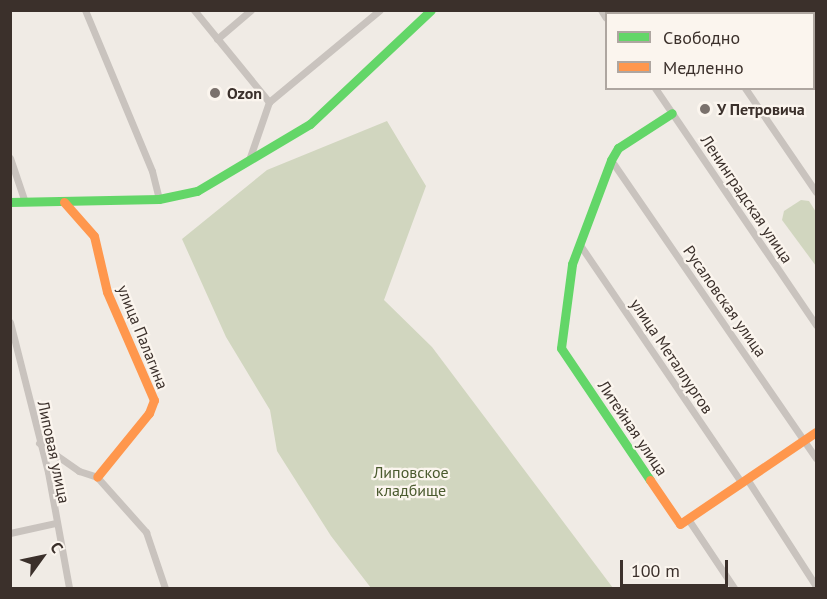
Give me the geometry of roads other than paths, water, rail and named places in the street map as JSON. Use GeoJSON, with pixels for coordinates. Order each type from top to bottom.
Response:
{"type":"FeatureCollection","features":[{"type":"Feature","properties":{"kind":"street"},"geometry":{"type":"LineString","coordinates":[[85,10],[156,184],[159,199]]}},
{"type":"Feature","properties":{"kind":"street"},"geometry":{"type":"LineString","coordinates":[[194,10],[269,102]]}},
{"type":"Feature","properties":{"kind":"street"},"geometry":{"type":"LineString","coordinates":[[217,39],[251,10]]}},
{"type":"Feature","properties":{"kind":"street"},"geometry":{"type":"LineString","coordinates":[[248,162],[258,142],[269,102],[380,10]]}},
{"type":"Feature","properties":{"kind":"street"},"geometry":{"type":"LineString","coordinates":[[10,202],[159,199],[197,191],[266,151],[330,108],[431,10]]}},
{"type":"Feature","properties":{"kind":"street","name":"Ленинградская улица"},"geometry":{"type":"LineString","coordinates":[[656,90],[816,325]]}},
{"type":"Feature","properties":{"kind":"street"},"geometry":{"type":"LineString","coordinates":[[746,90],[816,192]]}},
{"type":"Feature","properties":{"kind":"street"},"geometry":{"type":"LineString","coordinates":[[580,245],[611,160],[618,148],[672,113]]}},
{"type":"Feature","properties":{"kind":"street"},"geometry":{"type":"LineString","coordinates":[[258,142],[266,151]]}},
{"type":"Feature","properties":{"kind":"street"},"geometry":{"type":"LineString","coordinates":[[10,158],[25,202]]}},
{"type":"Feature","properties":{"kind":"street","name":"Русаловская улица"},"geometry":{"type":"LineString","coordinates":[[611,160],[816,458]]}},
{"type":"Feature","properties":{"kind":"street","name":"улица Палагина"},"geometry":{"type":"LineString","coordinates":[[64,202],[94,236],[107,292],[154,400],[149,413],[97,477]]}},
{"type":"Feature","properties":{"kind":"street","name":"Литейная улица"},"geometry":{"type":"LineString","coordinates":[[580,245],[572,264],[561,348],[734,588]]}},
{"type":"Feature","properties":{"kind":"street","name":"улица Металлургов"},"geometry":{"type":"LineString","coordinates":[[580,245],[816,586]]}},
{"type":"Feature","properties":{"kind":"street","name":"Липовая улица"},"geometry":{"type":"LineString","coordinates":[[10,322],[48,472],[55,523],[69,588]]}},
{"type":"Feature","properties":{"kind":"street"},"geometry":{"type":"LineString","coordinates":[[684,521],[816,432]]}},
{"type":"Feature","properties":{"kind":"street"},"geometry":{"type":"LineString","coordinates":[[39,443],[79,471],[97,477],[146,532],[165,588]]}},
{"type":"Feature","properties":{"kind":"street"},"geometry":{"type":"LineString","coordinates":[[10,533],[55,523]]}},
{"type":"Feature","properties":{"kind":"place","name":"Ozon"},"geometry":{"type":"Point","coordinates":[215,93]}},
{"type":"Feature","properties":{"kind":"place","name":"У Петровича"},"geometry":{"type":"Point","coordinates":[705,109]}},
{"type":"Feature","properties":{"kind":"park label","name":"Липовское кладбище"},"geometry":{"type":"Point","coordinates":[411,481]}}]}
